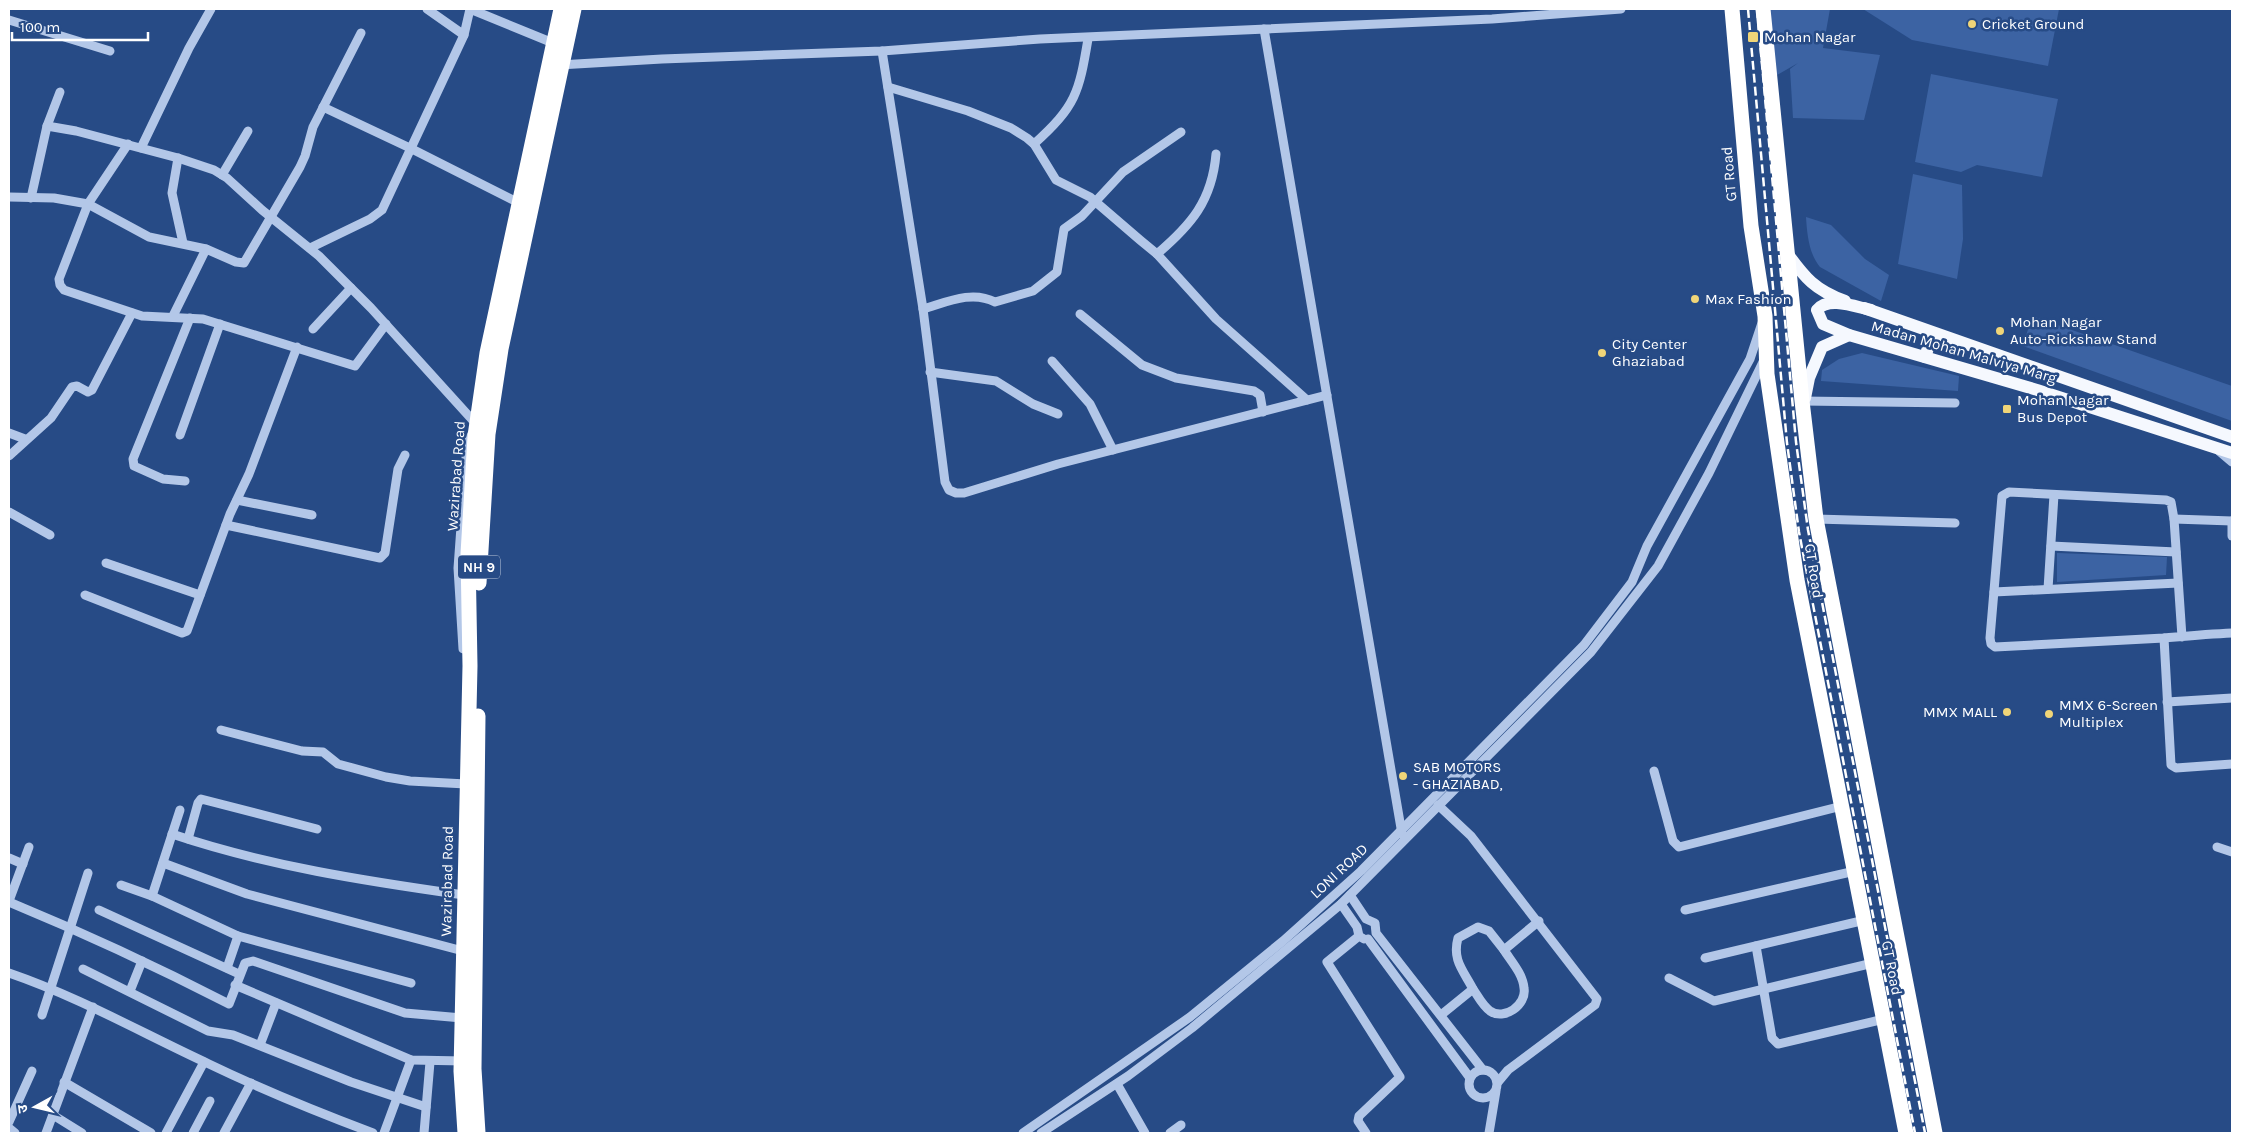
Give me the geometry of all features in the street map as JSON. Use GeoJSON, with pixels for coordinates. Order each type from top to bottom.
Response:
{"type":"FeatureCollection","features":[{"type":"Feature","properties":{"kind":"highway","name":"Wazirabad Road"},"geometry":{"type":"LineString","coordinates":[[560,45],[561,9]]}},
{"type":"Feature","properties":{"kind":"highway","name":"Wazirabad Road"},"geometry":{"type":"LineString","coordinates":[[465,1133],[479,558],[487,353],[519,203],[560,45],[574,9]]}},
{"type":"Feature","properties":{"kind":"highway","name":"GT Road"},"geometry":{"type":"LineString","coordinates":[[1732,9],[1751,226],[1764,316],[1767,374],[1797,580],[1906,1133]]}},
{"type":"Feature","properties":{"kind":"highway","name":"GT Road"},"geometry":{"type":"LineString","coordinates":[[1763,9],[1805,430],[1816,519],[1935,1133]]}},
{"type":"Feature","properties":{"kind":"highway","name":"Wazirabad Road"},"geometry":{"type":"LineString","coordinates":[[478,1133],[462,1018],[470,666],[468,554],[483,425],[500,349],[555,66]]}},
{"type":"Feature","properties":{"kind":"main road","name":"Madan Mohan Malviya Marg"},"geometry":{"type":"LineString","coordinates":[[1787,253],[1803,276],[1815,287],[1871,310],[2232,436]]}},
{"type":"Feature","properties":{"kind":"main road","name":"Madan Mohan Malviya Marg"},"geometry":{"type":"LineString","coordinates":[[1871,310],[1829,303],[1821,305],[1817,310],[1823,324],[1848,335],[2037,390],[2232,453]]}},
{"type":"Feature","properties":{"kind":"main road"},"geometry":{"type":"LineString","coordinates":[[1925,357],[1934,332]]}},
{"type":"Feature","properties":{"kind":"main road"},"geometry":{"type":"LineString","coordinates":[[1803,401],[1809,378],[1822,347],[1848,335]]}},
{"type":"Feature","properties":{"kind":"street"},"geometry":{"type":"LineString","coordinates":[[141,148],[189,48],[211,9]]}},
{"type":"Feature","properties":{"kind":"street"},"geometry":{"type":"LineString","coordinates":[[428,9],[464,35]]}},
{"type":"Feature","properties":{"kind":"street"},"geometry":{"type":"LineString","coordinates":[[310,248],[377,214],[385,203],[464,35],[470,9],[560,45]]}},
{"type":"Feature","properties":{"kind":"street"},"geometry":{"type":"LineString","coordinates":[[555,66],[662,59],[882,52],[1040,39],[1088,39],[1492,19],[1621,9]]}},
{"type":"Feature","properties":{"kind":"street"},"geometry":{"type":"LineString","coordinates":[[9,20],[110,51]]}},
{"type":"Feature","properties":{"kind":"street"},"geometry":{"type":"LineString","coordinates":[[1264,29],[1401,830],[1405,840]]}},
{"type":"Feature","properties":{"kind":"street"},"geometry":{"type":"LineString","coordinates":[[9,197],[65,199],[88,204],[149,237],[206,249],[236,262],[244,263],[248,260],[306,156],[313,127],[361,33]]}},
{"type":"Feature","properties":{"kind":"street"},"geometry":{"type":"LineString","coordinates":[[1034,144],[1059,121],[1077,93],[1088,39]]}},
{"type":"Feature","properties":{"kind":"street"},"geometry":{"type":"LineString","coordinates":[[882,52],[923,309],[945,482],[949,490],[956,493],[964,493],[1058,464],[1327,395]]}},
{"type":"Feature","properties":{"kind":"street"},"geometry":{"type":"LineString","coordinates":[[888,86],[968,111],[1011,128],[1034,144],[1056,180],[1095,201],[1157,254],[1216,319],[1307,400]]}},
{"type":"Feature","properties":{"kind":"street"},"geometry":{"type":"LineString","coordinates":[[31,198],[47,126],[60,92]]}},
{"type":"Feature","properties":{"kind":"street"},"geometry":{"type":"LineString","coordinates":[[323,107],[519,203]]}},
{"type":"Feature","properties":{"kind":"street"},"geometry":{"type":"LineString","coordinates":[[47,126],[76,131],[178,158],[222,175],[310,248],[483,425]]}},
{"type":"Feature","properties":{"kind":"street"},"geometry":{"type":"LineString","coordinates":[[222,175],[248,131]]}},
{"type":"Feature","properties":{"kind":"street"},"geometry":{"type":"LineString","coordinates":[[923,309],[971,296],[984,296],[995,302],[1033,291],[1057,272],[1064,229],[1082,216],[1123,172],[1181,132]]}},
{"type":"Feature","properties":{"kind":"street"},"geometry":{"type":"LineString","coordinates":[[128,144],[88,204],[59,279],[60,285],[72,293],[132,313],[149,316],[203,318],[355,366],[386,324]]}},
{"type":"Feature","properties":{"kind":"street"},"geometry":{"type":"LineString","coordinates":[[1157,254],[1182,232],[1201,205],[1212,182],[1216,154]]}},
{"type":"Feature","properties":{"kind":"street"},"geometry":{"type":"LineString","coordinates":[[178,158],[172,193],[184,243]]}},
{"type":"Feature","properties":{"kind":"street"},"geometry":{"type":"LineString","coordinates":[[173,316],[206,249]]}},
{"type":"Feature","properties":{"kind":"street"},"geometry":{"type":"LineString","coordinates":[[313,329],[351,288]]}},
{"type":"Feature","properties":{"kind":"street"},"geometry":{"type":"LineString","coordinates":[[9,456],[25,439],[51,418],[72,388],[77,386],[88,392],[92,390],[132,313]]}},
{"type":"Feature","properties":{"kind":"street"},"geometry":{"type":"LineString","coordinates":[[1080,314],[1142,365],[1176,378],[1254,391],[1260,395],[1263,412]]}},
{"type":"Feature","properties":{"kind":"street","name":"LONI ROAD"},"geometry":{"type":"LineString","coordinates":[[1023,1133],[1190,1017],[1248,971],[1340,891],[1584,645],[1632,582],[1647,546],[1750,359],[1764,316]]}},
{"type":"Feature","properties":{"kind":"street"},"geometry":{"type":"LineString","coordinates":[[184,480],[163,479],[134,466],[132,460],[190,318]]}},
{"type":"Feature","properties":{"kind":"street"},"geometry":{"type":"LineString","coordinates":[[180,435],[220,324]]}},
{"type":"Feature","properties":{"kind":"street"},"geometry":{"type":"LineString","coordinates":[[85,595],[184,633],[188,630],[226,524],[249,474],[297,347]]}},
{"type":"Feature","properties":{"kind":"street","name":"LONI ROAD"},"geometry":{"type":"LineString","coordinates":[[1041,1133],[1116,1084],[1248,983],[1341,904],[1591,652],[1658,566],[1708,473],[1767,355]]}},
{"type":"Feature","properties":{"kind":"street"},"geometry":{"type":"LineString","coordinates":[[1052,360],[1090,404],[1113,450]]}},
{"type":"Feature","properties":{"kind":"street"},"geometry":{"type":"LineString","coordinates":[[930,372],[996,381],[1033,404],[1058,414]]}},
{"type":"Feature","properties":{"kind":"street"},"geometry":{"type":"LineString","coordinates":[[1803,401],[1955,402]]}},
{"type":"Feature","properties":{"kind":"street"},"geometry":{"type":"LineString","coordinates":[[9,433],[25,439]]}},
{"type":"Feature","properties":{"kind":"street"},"geometry":{"type":"LineString","coordinates":[[2213,446],[2232,462]]}},
{"type":"Feature","properties":{"kind":"street"},"geometry":{"type":"LineString","coordinates":[[226,524],[380,558],[385,553],[398,469],[405,455]]}},
{"type":"Feature","properties":{"kind":"street"},"geometry":{"type":"LineString","coordinates":[[2182,637],[2174,519],[2171,502],[2166,500],[2009,492],[2002,496],[1990,638],[1991,644],[1995,647],[2182,637],[2232,633]]}},
{"type":"Feature","properties":{"kind":"street"},"geometry":{"type":"LineString","coordinates":[[2048,589],[2054,494]]}},
{"type":"Feature","properties":{"kind":"street"},"geometry":{"type":"LineString","coordinates":[[237,500],[312,515]]}},
{"type":"Feature","properties":{"kind":"street"},"geometry":{"type":"LineString","coordinates":[[9,512],[50,535]]}},
{"type":"Feature","properties":{"kind":"street"},"geometry":{"type":"LineString","coordinates":[[1816,519],[1955,523]]}},
{"type":"Feature","properties":{"kind":"street"},"geometry":{"type":"LineString","coordinates":[[2174,519],[2232,521],[2232,536]]}},
{"type":"Feature","properties":{"kind":"street"},"geometry":{"type":"LineString","coordinates":[[2051,546],[2176,552]]}},
{"type":"Feature","properties":{"kind":"street"},"geometry":{"type":"LineString","coordinates":[[106,563],[200,595]]}},
{"type":"Feature","properties":{"kind":"street"},"geometry":{"type":"LineString","coordinates":[[1994,592],[2178,583]]}},
{"type":"Feature","properties":{"kind":"street"},"geometry":{"type":"LineString","coordinates":[[2164,638],[2170,762],[2173,768],[2232,764]]}},
{"type":"Feature","properties":{"kind":"street"},"geometry":{"type":"LineString","coordinates":[[2167,702],[2232,698]]}},
{"type":"Feature","properties":{"kind":"street"},"geometry":{"type":"LineString","coordinates":[[1524,706],[1531,713]]}},
{"type":"Feature","properties":{"kind":"street"},"geometry":{"type":"LineString","coordinates":[[221,730],[302,751],[323,752],[338,764],[386,777],[410,781],[466,784]]}},
{"type":"Feature","properties":{"kind":"street"},"geometry":{"type":"LineString","coordinates":[[1654,771],[1673,841],[1679,847],[1842,806]]}},
{"type":"Feature","properties":{"kind":"street"},"geometry":{"type":"LineString","coordinates":[[188,839],[198,803],[201,799],[317,829]]}},
{"type":"Feature","properties":{"kind":"street"},"geometry":{"type":"LineString","coordinates":[[1341,904],[1358,931],[1368,940],[1470,1078],[1470,1088],[1475,1095],[1488,1097],[1508,1070],[1597,1002],[1596,996],[1471,836],[1438,805]]}},
{"type":"Feature","properties":{"kind":"street"},"geometry":{"type":"LineString","coordinates":[[152,896],[180,810]]}},
{"type":"Feature","properties":{"kind":"street"},"geometry":{"type":"LineString","coordinates":[[172,834],[219,850],[304,870],[464,895]]}},
{"type":"Feature","properties":{"kind":"street"},"geometry":{"type":"LineString","coordinates":[[29,847],[9,902],[70,927],[228,1004],[239,974],[247,962],[253,961],[405,1013],[462,1018]]}},
{"type":"Feature","properties":{"kind":"street"},"geometry":{"type":"LineString","coordinates":[[2216,847],[2232,852]]}},
{"type":"Feature","properties":{"kind":"street"},"geometry":{"type":"LineString","coordinates":[[9,858],[22,864]]}},
{"type":"Feature","properties":{"kind":"street"},"geometry":{"type":"LineString","coordinates":[[163,863],[247,894],[463,951]]}},
{"type":"Feature","properties":{"kind":"street"},"geometry":{"type":"LineString","coordinates":[[1685,910],[1855,871]]}},
{"type":"Feature","properties":{"kind":"street"},"geometry":{"type":"LineString","coordinates":[[42,1015],[88,873]]}},
{"type":"Feature","properties":{"kind":"street"},"geometry":{"type":"LineString","coordinates":[[121,884],[152,896],[238,936],[411,983]]}},
{"type":"Feature","properties":{"kind":"street"},"geometry":{"type":"LineString","coordinates":[[1350,895],[1366,919],[1375,923],[1376,933],[1483,1070]]}},
{"type":"Feature","properties":{"kind":"street"},"geometry":{"type":"LineString","coordinates":[[99,910],[239,974]]}},
{"type":"Feature","properties":{"kind":"street"},"geometry":{"type":"LineString","coordinates":[[1366,919],[1360,921],[1358,931],[1327,962],[1400,1077],[1359,1116],[1358,1121],[1366,1133]]}},
{"type":"Feature","properties":{"kind":"street"},"geometry":{"type":"LineString","coordinates":[[1705,958],[1864,920]]}},
{"type":"Feature","properties":{"kind":"street"},"geometry":{"type":"LineString","coordinates":[[1504,950],[1539,921]]}},
{"type":"Feature","properties":{"kind":"street"},"geometry":{"type":"LineString","coordinates":[[1478,927],[1489,931],[1504,950],[1525,988],[1521,1001],[1512,1012],[1502,1015],[1491,1012],[1473,989],[1459,965],[1455,951],[1458,938],[1478,927]]}},
{"type":"Feature","properties":{"kind":"street"},"geometry":{"type":"LineString","coordinates":[[1368,940],[1376,933]]}},
{"type":"Feature","properties":{"kind":"street"},"geometry":{"type":"LineString","coordinates":[[227,968],[238,936]]}},
{"type":"Feature","properties":{"kind":"street"},"geometry":{"type":"LineString","coordinates":[[1756,946],[1772,1038],[1778,1044],[1884,1019]]}},
{"type":"Feature","properties":{"kind":"street"},"geometry":{"type":"LineString","coordinates":[[130,991],[142,961]]}},
{"type":"Feature","properties":{"kind":"street"},"geometry":{"type":"LineString","coordinates":[[1669,978],[1709,1001],[1720,1001],[1873,962]]}},
{"type":"Feature","properties":{"kind":"street"},"geometry":{"type":"LineString","coordinates":[[83,969],[208,1031],[233,1034],[397,1098],[426,1107]]}},
{"type":"Feature","properties":{"kind":"street"},"geometry":{"type":"LineString","coordinates":[[9,974],[50,988],[93,1007],[204,1062],[296,1104],[373,1133]]}},
{"type":"Feature","properties":{"kind":"street"},"geometry":{"type":"LineString","coordinates":[[235,985],[411,1060],[430,1062],[468,1060]]}},
{"type":"Feature","properties":{"kind":"street"},"geometry":{"type":"LineString","coordinates":[[1441,1015],[1473,989]]}},
{"type":"Feature","properties":{"kind":"street"},"geometry":{"type":"LineString","coordinates":[[260,1045],[276,1003]]}},
{"type":"Feature","properties":{"kind":"street"},"geometry":{"type":"LineString","coordinates":[[46,1133],[93,1007]]}},
{"type":"Feature","properties":{"kind":"street"},"geometry":{"type":"LineString","coordinates":[[384,1133],[411,1060]]}},
{"type":"Feature","properties":{"kind":"street"},"geometry":{"type":"LineString","coordinates":[[166,1133],[204,1062]]}},
{"type":"Feature","properties":{"kind":"street"},"geometry":{"type":"LineString","coordinates":[[424,1133],[430,1062]]}},
{"type":"Feature","properties":{"kind":"street"},"geometry":{"type":"LineString","coordinates":[[9,1122],[32,1070]]}},
{"type":"Feature","properties":{"kind":"street"},"geometry":{"type":"LineString","coordinates":[[1470,1078],[1476,1071],[1483,1070],[1494,1074],[1497,1087],[1489,1133]]}},
{"type":"Feature","properties":{"kind":"street"},"geometry":{"type":"LineString","coordinates":[[64,1082],[151,1133]]}},
{"type":"Feature","properties":{"kind":"street"},"geometry":{"type":"LineString","coordinates":[[224,1133],[251,1083]]}},
{"type":"Feature","properties":{"kind":"street"},"geometry":{"type":"LineString","coordinates":[[1116,1084],[1145,1133]]}},
{"type":"Feature","properties":{"kind":"street"},"geometry":{"type":"LineString","coordinates":[[193,1133],[210,1101]]}},
{"type":"Feature","properties":{"kind":"street"},"geometry":{"type":"LineString","coordinates":[[52,1115],[82,1133]]}},
{"type":"Feature","properties":{"kind":"street"},"geometry":{"type":"LineString","coordinates":[[1170,1133],[1181,1125]]}},
{"type":"Feature","properties":{"kind":"street"},"geometry":{"type":"LineString","coordinates":[[9,1128],[15,1133]]}},
{"type":"Feature","properties":{"kind":"shaded area"},"geometry":{"type":"Polygon","coordinates":[[[1763,9],[1830,9],[1823,48],[1880,55],[1864,120],[1793,118],[1790,69],[1798,63],[1770,79],[1763,9]]]}},
{"type":"Feature","properties":{"kind":"shaded area","name":"Cricket Ground"},"geometry":{"type":"Polygon","coordinates":[[[1863,9],[2059,9],[2048,66],[1912,40],[1863,9]]]}},
{"type":"Feature","properties":{"kind":"shaded area"},"geometry":{"type":"Polygon","coordinates":[[[1931,74],[2058,99],[2042,177],[1977,165],[1961,172],[1915,162],[1931,74]]]}},
{"type":"Feature","properties":{"kind":"shaded area"},"geometry":{"type":"Polygon","coordinates":[[[1913,174],[1962,185],[1963,239],[1957,279],[1898,264],[1913,174]]]}},
{"type":"Feature","properties":{"kind":"shaded area"},"geometry":{"type":"Polygon","coordinates":[[[1806,217],[1831,225],[1865,259],[1889,275],[1881,301],[1820,267],[1811,250],[1806,217]]]}},
{"type":"Feature","properties":{"kind":"shaded area"},"geometry":{"type":"Polygon","coordinates":[[[2032,316],[2232,386],[2232,421],[2023,346],[2032,316]]]}},
{"type":"Feature","properties":{"kind":"shaded area"},"geometry":{"type":"Polygon","coordinates":[[[1862,353],[1959,376],[1958,391],[1821,381],[1822,370],[1839,359],[1862,353]]]}},
{"type":"Feature","properties":{"kind":"shaded area"},"geometry":{"type":"Polygon","coordinates":[[[2057,553],[2167,557],[2166,575],[2057,582],[2057,553]]]}},
{"type":"Feature","properties":{"kind":"railway"},"geometry":{"type":"LineString","coordinates":[[1748,9],[1787,443],[1799,532],[1915,1133]]}},
{"type":"Feature","properties":{"kind":"railway"},"geometry":{"type":"LineString","coordinates":[[1757,9],[1796,442],[1808,530],[1925,1133]]}},
{"type":"Feature","properties":{"kind":"place","name":"Cricket Ground"},"geometry":{"type":"Point","coordinates":[1972,24]}},
{"type":"Feature","properties":{"kind":"place","name":"Mohan Nagar"},"geometry":{"type":"Point","coordinates":[1753,37]}},
{"type":"Feature","properties":{"kind":"place","name":"Max Fashion"},"geometry":{"type":"Point","coordinates":[1695,299]}},
{"type":"Feature","properties":{"kind":"place","name":"Mohan Nagar Auto-Rickshaw Stand"},"geometry":{"type":"Point","coordinates":[2000,331]}},
{"type":"Feature","properties":{"kind":"place","name":"City Center Ghaziabad"},"geometry":{"type":"Point","coordinates":[1602,353]}},
{"type":"Feature","properties":{"kind":"place","name":"Mohan Nagar Bus Depot"},"geometry":{"type":"Point","coordinates":[2007,409]}},
{"type":"Feature","properties":{"kind":"place","name":"MMX MALL"},"geometry":{"type":"Point","coordinates":[2007,712]}},
{"type":"Feature","properties":{"kind":"place","name":"MMX 6-Screen Multiplex"},"geometry":{"type":"Point","coordinates":[2049,714]}},
{"type":"Feature","properties":{"kind":"place","name":"SAB MOTORS - GHAZIABAD,"},"geometry":{"type":"Point","coordinates":[1403,776]}}]}
